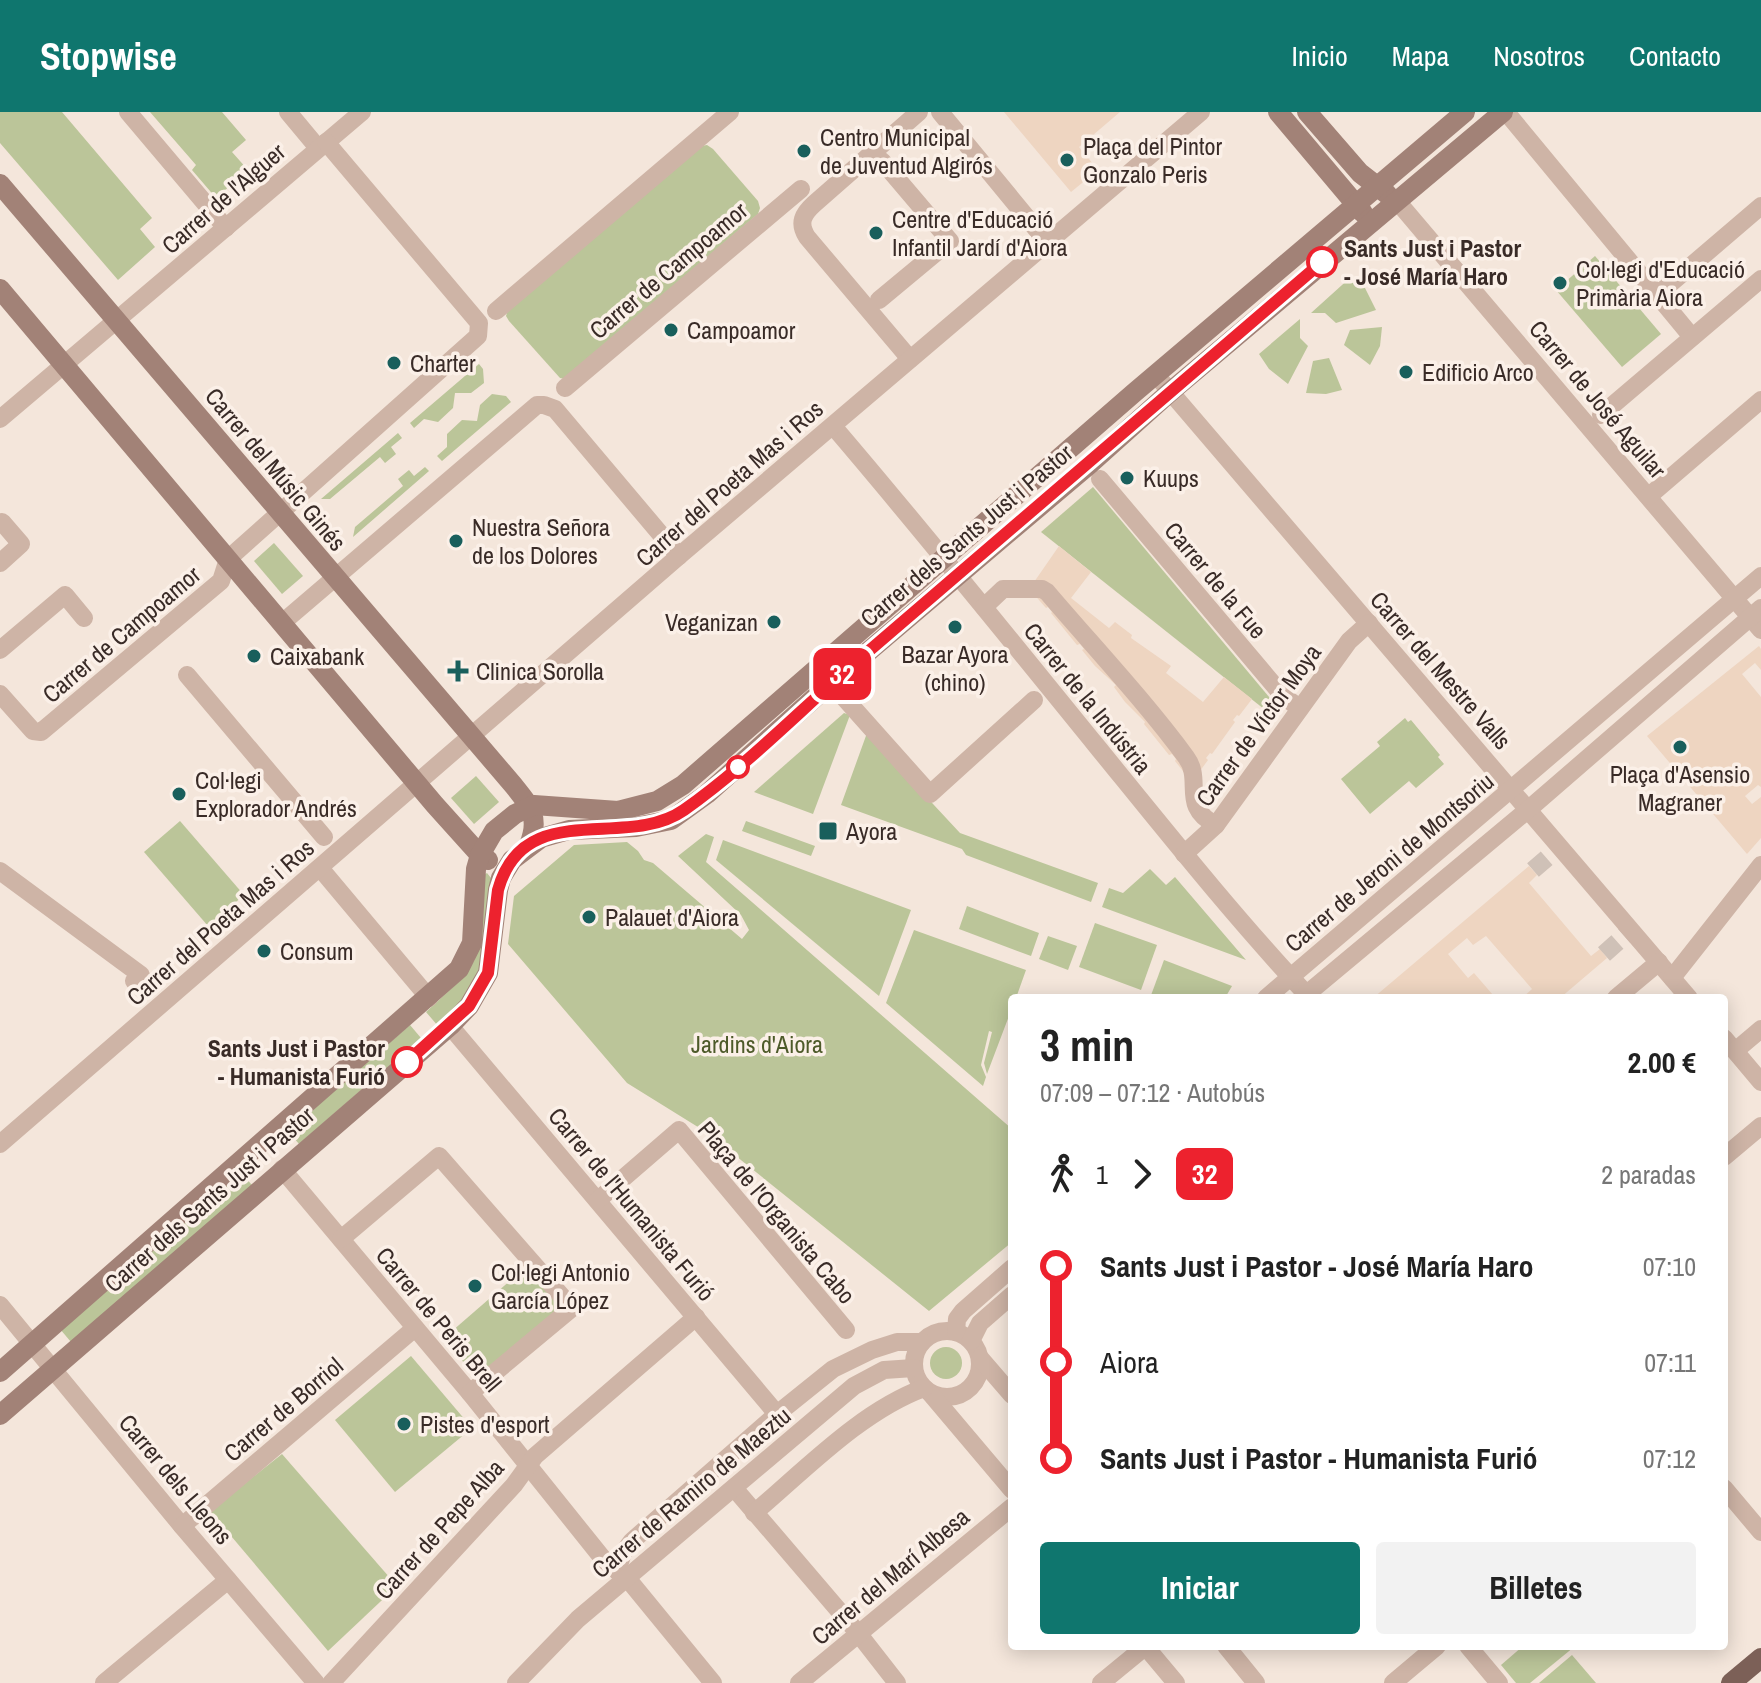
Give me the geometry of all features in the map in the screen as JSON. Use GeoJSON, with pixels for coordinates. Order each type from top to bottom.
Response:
{"type":"FeatureCollection","features":[{"type":"Feature","properties":{"kind":"main road"},"geometry":{"type":"LineString","coordinates":[[1731,1683],[1761,1658]]}},
{"type":"Feature","properties":{"kind":"street"},"geometry":{"type":"LineString","coordinates":[[128,112],[226,228]]}},
{"type":"Feature","properties":{"kind":"street"},"geometry":{"type":"LineString","coordinates":[[279,512],[474,340],[480,331],[479,323],[469,311],[322,145],[288,112]]}},
{"type":"Feature","properties":{"kind":"street","name":"Carrer de l'Alguer"},"geometry":{"type":"LineString","coordinates":[[0,419],[362,112]]}},
{"type":"Feature","properties":{"kind":"street"},"geometry":{"type":"LineString","coordinates":[[496,311],[730,112]]}},
{"type":"Feature","properties":{"kind":"street"},"geometry":{"type":"LineString","coordinates":[[910,359],[807,237],[802,229],[802,219],[807,211],[919,112]]}},
{"type":"Feature","properties":{"kind":"street"},"geometry":{"type":"LineString","coordinates":[[940,112],[1047,242]]}},
{"type":"Feature","properties":{"kind":"street","name":"Carrer del Poeta Mas i Ros"},"geometry":{"type":"LineString","coordinates":[[0,1144],[679,556],[1201,112]]}},
{"type":"Feature","properties":{"kind":"street"},"geometry":{"type":"LineString","coordinates":[[1278,112],[1371,222]]}},
{"type":"Feature","properties":{"kind":"street"},"geometry":{"type":"LineString","coordinates":[[1307,112],[1360,173],[1397,201]]}},
{"type":"Feature","properties":{"kind":"street","name":"Carrer dels Sants Just i Pastor"},"geometry":{"type":"LineString","coordinates":[[0,1372],[459,969],[472,943],[476,869],[494,831],[529,806],[618,811],[657,801],[683,785],[943,558],[1465,112]]}},
{"type":"Feature","properties":{"kind":"street"},"geometry":{"type":"LineString","coordinates":[[1504,112],[1692,337]]}},
{"type":"Feature","properties":{"kind":"street","name":"Carrer dels Sants Just i Pastor"},"geometry":{"type":"LineString","coordinates":[[0,1415],[450,1026],[469,1006],[488,973],[501,878],[512,860],[529,845],[554,833],[569,830],[636,827],[671,820],[707,794],[831,683],[1170,392],[1504,112]]}},
{"type":"Feature","properties":{"kind":"street"},"geometry":{"type":"LineString","coordinates":[[879,300],[950,241],[882,161]]}},
{"type":"Feature","properties":{"kind":"street","name":"Carrer del Músic Ginés"},"geometry":{"type":"LineString","coordinates":[[0,184],[529,806]]}},
{"type":"Feature","properties":{"kind":"street","name":"Carrer de Campoamor"},"geometry":{"type":"LineString","coordinates":[[565,388],[801,189]]}},
{"type":"Feature","properties":{"kind":"street","name":"Carrer de José Aguilar"},"geometry":{"type":"LineString","coordinates":[[1397,201],[1734,599],[1757,618]]}},
{"type":"Feature","properties":{"kind":"street"},"geometry":{"type":"LineString","coordinates":[[1657,295],[1761,206]]}},
{"type":"Feature","properties":{"kind":"street"},"geometry":{"type":"LineString","coordinates":[[1601,415],[1761,279]]}},
{"type":"Feature","properties":{"kind":"street"},"geometry":{"type":"LineString","coordinates":[[0,289],[458,832],[491,862],[512,860]]}},
{"type":"Feature","properties":{"kind":"street","name":"Carrer del Mestre Valls"},"geometry":{"type":"LineString","coordinates":[[1156,375],[1530,808],[1686,994]]}},
{"type":"Feature","properties":{"kind":"street"},"geometry":{"type":"LineString","coordinates":[[1649,496],[1761,400]]}},
{"type":"Feature","properties":{"kind":"street"},"geometry":{"type":"LineString","coordinates":[[282,623],[530,409],[544,405],[555,409],[679,556]]}},
{"type":"Feature","properties":{"kind":"street","name":"Carrer de la Indústria"},"geometry":{"type":"LineString","coordinates":[[833,426],[1184,854],[1303,994]]}},
{"type":"Feature","properties":{"kind":"street","name":"Carrer de la Fue"},"geometry":{"type":"LineString","coordinates":[[1100,479],[1284,697],[1300,708]]}},
{"type":"Feature","properties":{"kind":"street","name":"Carrer de Campoamor"},"geometry":{"type":"LineString","coordinates":[[0,694],[33,731],[41,732],[49,727],[221,581],[228,559],[279,512]]}},
{"type":"Feature","properties":{"kind":"street"},"geometry":{"type":"LineString","coordinates":[[0,524],[2,522],[21,544],[0,563]]}},
{"type":"Feature","properties":{"kind":"street","name":"Carrer de Jeroni de Montsoriu"},"geometry":{"type":"LineString","coordinates":[[1271,994],[1761,576]]}},
{"type":"Feature","properties":{"kind":"street"},"geometry":{"type":"LineString","coordinates":[[984,607],[1003,589],[1042,589],[1047,592],[1189,760],[1194,806],[1204,819],[1216,825]]}},
{"type":"Feature","properties":{"kind":"street"},"geometry":{"type":"LineString","coordinates":[[3,643],[65,595],[84,618]]}},
{"type":"Feature","properties":{"kind":"street","name":"Carrer de Jeroni de Montsoriu"},"geometry":{"type":"LineString","coordinates":[[1310,994],[1757,618]]}},
{"type":"Feature","properties":{"kind":"street","name":"Carrer de Víctor Moya"},"geometry":{"type":"LineString","coordinates":[[1184,854],[1216,825],[1349,641],[1369,623]]}},
{"type":"Feature","properties":{"kind":"street"},"geometry":{"type":"LineString","coordinates":[[187,675],[324,837]]}},
{"type":"Feature","properties":{"kind":"street"},"geometry":{"type":"LineString","coordinates":[[831,683],[930,794],[1034,700]]}},
{"type":"Feature","properties":{"kind":"street"},"geometry":{"type":"LineString","coordinates":[[529,806],[535,829],[529,845]]}},
{"type":"Feature","properties":{"kind":"street"},"geometry":{"type":"LineString","coordinates":[[1672,978],[1761,865]]}},
{"type":"Feature","properties":{"kind":"street"},"geometry":{"type":"LineString","coordinates":[[320,868],[429,998]]}},
{"type":"Feature","properties":{"kind":"street"},"geometry":{"type":"LineString","coordinates":[[0,871],[141,975],[134,981],[138,985]]}},
{"type":"Feature","properties":{"kind":"street"},"geometry":{"type":"LineString","coordinates":[[1621,994],[1659,962]]}},
{"type":"Feature","properties":{"kind":"street","name":"Carrer de l'Humanista Furió"},"geometry":{"type":"LineString","coordinates":[[450,1026],[777,1414]]}},
{"type":"Feature","properties":{"kind":"street"},"geometry":{"type":"LineString","coordinates":[[1761,1029],[1729,1045],[1761,1082]]}},
{"type":"Feature","properties":{"kind":"street"},"geometry":{"type":"LineString","coordinates":[[1728,1154],[1761,1126]]}},
{"type":"Feature","properties":{"kind":"street","name":"Plaça de l'Organista Cabo"},"geometry":{"type":"LineString","coordinates":[[598,1200],[679,1130],[846,1330]]}},
{"type":"Feature","properties":{"kind":"street"},"geometry":{"type":"LineString","coordinates":[[261,1144],[282,1169]]}},
{"type":"Feature","properties":{"kind":"street"},"geometry":{"type":"LineString","coordinates":[[341,1239],[439,1156],[572,1308],[470,1393]]}},
{"type":"Feature","properties":{"kind":"street","name":"Carrer de Peris Brell"},"geometry":{"type":"LineString","coordinates":[[282,1169],[470,1393],[604,1560],[622,1574],[713,1683]]}},
{"type":"Feature","properties":{"kind":"street"},"geometry":{"type":"LineString","coordinates":[[754,1513],[861,1423],[896,1399],[927,1391],[948,1397],[966,1391],[978,1376],[969,1344],[957,1319],[1008,1272]]}},
{"type":"Feature","properties":{"kind":"street"},"geometry":{"type":"LineString","coordinates":[[969,1344],[980,1323],[1008,1298]]}},
{"type":"Feature","properties":{"kind":"street","name":"Carrer dels Lleons"},"geometry":{"type":"LineString","coordinates":[[0,1305],[316,1683]]}},
{"type":"Feature","properties":{"kind":"street","name":"Carrer de Pepe Alba"},"geometry":{"type":"LineString","coordinates":[[331,1683],[514,1485],[535,1456],[696,1317]]}},
{"type":"Feature","properties":{"kind":"street","name":"Carrer de Borriol"},"geometry":{"type":"LineString","coordinates":[[182,1526],[415,1328]]}},
{"type":"Feature","properties":{"kind":"street"},"geometry":{"type":"LineString","coordinates":[[1008,1390],[969,1344],[938,1332],[922,1342],[917,1350],[914,1368],[927,1391],[1008,1485]]}},
{"type":"Feature","properties":{"kind":"street","name":"Carrer de Ramiro de Maeztu"},"geometry":{"type":"LineString","coordinates":[[622,1574],[623,1553],[632,1541],[833,1369],[864,1353],[897,1342],[922,1342]]}},
{"type":"Feature","properties":{"kind":"street","name":"Carrer de Ramiro de Maeztu"},"geometry":{"type":"LineString","coordinates":[[516,1683],[622,1574],[734,1488],[865,1379],[884,1370],[914,1368]]}},
{"type":"Feature","properties":{"kind":"street"},"geometry":{"type":"LineString","coordinates":[[734,1488],[897,1683]]}},
{"type":"Feature","properties":{"kind":"street"},"geometry":{"type":"LineString","coordinates":[[1728,1493],[1761,1532]]}},
{"type":"Feature","properties":{"kind":"street","name":"Carrer del Marí Albesa"},"geometry":{"type":"LineString","coordinates":[[799,1683],[1008,1510]]}},
{"type":"Feature","properties":{"kind":"street"},"geometry":{"type":"LineString","coordinates":[[104,1683],[228,1580]]}},
{"type":"Feature","properties":{"kind":"street"},"geometry":{"type":"LineString","coordinates":[[1101,1683],[1140,1650]]}},
{"type":"Feature","properties":{"kind":"street"},"geometry":{"type":"LineString","coordinates":[[1148,1650],[1176,1683]]}},
{"type":"Feature","properties":{"kind":"street"},"geometry":{"type":"LineString","coordinates":[[1229,1650],[1256,1683]]}},
{"type":"Feature","properties":{"kind":"street"},"geometry":{"type":"LineString","coordinates":[[1393,1683],[1432,1650]]}},
{"type":"Feature","properties":{"kind":"street"},"geometry":{"type":"LineString","coordinates":[[1471,1650],[1499,1683]]}},
{"type":"Feature","properties":{"kind":"green space"},"geometry":{"type":"Polygon","coordinates":[[[0,112],[62,112],[152,218],[140,229],[155,247],[118,280],[0,143],[0,112]]]}},
{"type":"Feature","properties":{"kind":"green space"},"geometry":{"type":"Polygon","coordinates":[[[150,112],[222,112],[246,140],[232,152],[248,170],[216,198],[192,170],[196,165],[150,112]]]}},
{"type":"Feature","properties":{"kind":"green space"},"geometry":{"type":"Polygon","coordinates":[[[707,145],[758,201],[758,214],[565,379],[560,378],[509,321],[506,316],[508,310],[701,146],[707,145]]]}},
{"type":"Feature","properties":{"kind":"green space"},"geometry":{"type":"Polygon","coordinates":[[[1595,256],[1661,334],[1622,367],[1556,290],[1595,256]]]}},
{"type":"Feature","properties":{"kind":"green space"},"geometry":{"type":"Polygon","coordinates":[[[1352,276],[1365,288],[1376,310],[1336,323],[1325,313],[1311,313],[1352,276]]]}},
{"type":"Feature","properties":{"kind":"green space"},"geometry":{"type":"Polygon","coordinates":[[[1300,319],[1300,338],[1308,346],[1288,384],[1269,369],[1259,354],[1300,319]]]}},
{"type":"Feature","properties":{"kind":"green space"},"geometry":{"type":"Polygon","coordinates":[[[1382,327],[1380,346],[1370,365],[1344,345],[1350,330],[1382,327]]]}},
{"type":"Feature","properties":{"kind":"green space"},"geometry":{"type":"Polygon","coordinates":[[[1329,358],[1342,390],[1326,394],[1306,393],[1313,361],[1329,358]]]}},
{"type":"Feature","properties":{"kind":"green space"},"geometry":{"type":"Polygon","coordinates":[[[479,364],[483,369],[484,383],[471,393],[455,393],[453,408],[438,422],[424,419],[414,428],[410,423],[479,364]]]}},
{"type":"Feature","properties":{"kind":"green space"},"geometry":{"type":"Polygon","coordinates":[[[492,394],[506,396],[511,402],[442,461],[437,456],[447,447],[447,434],[462,420],[477,421],[480,405],[492,394]]]}},
{"type":"Feature","properties":{"kind":"green space"},"geometry":{"type":"Polygon","coordinates":[[[398,433],[402,438],[391,447],[396,454],[385,463],[380,457],[330,499],[321,499],[398,433]]]}},
{"type":"Feature","properties":{"kind":"green space"},"geometry":{"type":"Polygon","coordinates":[[[425,467],[429,471],[353,537],[355,527],[403,486],[398,479],[409,470],[414,476],[425,467]]]}},
{"type":"Feature","properties":{"kind":"green space"},"geometry":{"type":"Polygon","coordinates":[[[1093,487],[1275,704],[1269,713],[1041,532],[1093,487]]]}},
{"type":"Feature","properties":{"kind":"green space"},"geometry":{"type":"Polygon","coordinates":[[[274,543],[303,576],[282,594],[254,561],[274,543]]]}},
{"type":"Feature","properties":{"kind":"green space"},"geometry":{"type":"Polygon","coordinates":[[[844,713],[850,715],[813,814],[754,792],[844,713]]]}},
{"type":"Feature","properties":{"kind":"green space"},"geometry":{"type":"Polygon","coordinates":[[[1405,718],[1408,722],[1411,720],[1444,764],[1416,788],[1409,781],[1370,814],[1341,779],[1380,746],[1377,742],[1405,718]]]}},
{"type":"Feature","properties":{"kind":"green space"},"geometry":{"type":"Polygon","coordinates":[[[867,733],[960,833],[1098,883],[1091,902],[966,855],[962,849],[841,805],[867,733]]]}},
{"type":"Feature","properties":{"kind":"green space"},"geometry":{"type":"Polygon","coordinates":[[[476,776],[499,802],[474,824],[451,798],[476,776]]]}},
{"type":"Feature","properties":{"kind":"green space"},"geometry":{"type":"Polygon","coordinates":[[[180,821],[244,895],[208,926],[144,852],[180,821]]]}},
{"type":"Feature","properties":{"kind":"green space"},"geometry":{"type":"Polygon","coordinates":[[[746,821],[815,846],[811,856],[742,831],[746,821]]]}},
{"type":"Feature","properties":{"kind":"green space","name":"Jardins d'Aiora"},"geometry":{"type":"Polygon","coordinates":[[[706,834],[714,837],[706,862],[1008,1126],[1008,1245],[929,1311],[706,1132],[627,1083],[508,944],[514,896],[574,845],[627,842],[644,860],[653,863],[742,939],[749,930],[741,915],[678,856],[706,834]]]}},
{"type":"Feature","properties":{"kind":"green space"},"geometry":{"type":"Polygon","coordinates":[[[723,840],[911,910],[879,996],[716,860],[723,840]]]}},
{"type":"Feature","properties":{"kind":"green space"},"geometry":{"type":"Polygon","coordinates":[[[1150,869],[1166,885],[1175,877],[1246,960],[1102,907],[1109,888],[1123,893],[1150,869]]]}},
{"type":"Feature","properties":{"kind":"green space"},"geometry":{"type":"Polygon","coordinates":[[[487,873],[491,878],[479,974],[466,999],[438,1026],[426,1012],[465,976],[475,959],[484,875],[487,873]]]}},
{"type":"Feature","properties":{"kind":"green space"},"geometry":{"type":"Polygon","coordinates":[[[967,906],[1039,933],[1031,956],[959,929],[967,906]]]}},
{"type":"Feature","properties":{"kind":"green space"},"geometry":{"type":"Polygon","coordinates":[[[1095,923],[1157,945],[1141,990],[1079,967],[1095,923]]]}},
{"type":"Feature","properties":{"kind":"green space"},"geometry":{"type":"Polygon","coordinates":[[[914,930],[1026,970],[1017,994],[1008,994],[1008,1019],[987,1074],[984,1063],[992,1032],[989,1031],[981,1065],[986,1077],[983,1086],[886,1003],[914,930]]]}},
{"type":"Feature","properties":{"kind":"green space"},"geometry":{"type":"Polygon","coordinates":[[[1048,936],[1077,946],[1068,970],[1039,959],[1048,936]]]}},
{"type":"Feature","properties":{"kind":"green space"},"geometry":{"type":"Polygon","coordinates":[[[1164,960],[1232,986],[1227,994],[1151,994],[1164,960]]]}},
{"type":"Feature","properties":{"kind":"green space"},"geometry":{"type":"Polygon","coordinates":[[[410,1025],[421,1038],[299,1144],[288,1131],[410,1025]]]}},
{"type":"Feature","properties":{"kind":"green space"},"geometry":{"type":"Polygon","coordinates":[[[240,1172],[252,1185],[71,1342],[60,1329],[240,1172]]]}},
{"type":"Feature","properties":{"kind":"green space"},"geometry":{"type":"Polygon","coordinates":[[[527,1266],[563,1307],[477,1379],[444,1338],[527,1266]]]}},
{"type":"Feature","properties":{"kind":"green space"},"geometry":{"type":"Polygon","coordinates":[[[946,1347],[957,1352],[962,1363],[957,1374],[946,1379],[935,1374],[930,1363],[935,1352],[946,1347]]]}},
{"type":"Feature","properties":{"kind":"green space","name":"Pistes d'esport"},"geometry":{"type":"Polygon","coordinates":[[[411,1356],[472,1428],[395,1492],[335,1420],[411,1356]]]}},
{"type":"Feature","properties":{"kind":"green space"},"geometry":{"type":"Polygon","coordinates":[[[282,1454],[397,1586],[328,1651],[210,1511],[282,1454]]]}},
{"type":"Feature","properties":{"kind":"green space"},"geometry":{"type":"Polygon","coordinates":[[[1518,1650],[1570,1650],[1530,1683],[1516,1683],[1501,1665],[1518,1650]]]}},
{"type":"Feature","properties":{"kind":"green space"},"geometry":{"type":"Polygon","coordinates":[[[1572,1655],[1596,1683],[1539,1683],[1572,1655]]]}},
{"type":"Feature","properties":{"kind":"shaded area","name":"Plaça del Pintor Gonzalo Peris"},"geometry":{"type":"Polygon","coordinates":[[[1004,112],[1120,112],[1079,147],[1098,170],[1071,192],[1004,112]]]}},
{"type":"Feature","properties":{"kind":"shaded area"},"geometry":{"type":"Polygon","coordinates":[[[1059,546],[1091,572],[1071,598],[1109,628],[1115,622],[1132,635],[1131,638],[1171,666],[1166,673],[1203,702],[1224,677],[1252,699],[1233,720],[1235,722],[1206,758],[1208,760],[1197,775],[1187,776],[1172,754],[1169,755],[1145,722],[1125,702],[1114,687],[1116,685],[1095,666],[1080,644],[1077,645],[1048,607],[1032,592],[1032,585],[1059,546]]]}},
{"type":"Feature","properties":{"kind":"shaded area","name":"Plaça d'Asensio Magraner"},"geometry":{"type":"Polygon","coordinates":[[[1759,646],[1761,670],[1755,663],[1742,674],[1761,697],[1761,787],[1758,785],[1745,796],[1752,804],[1761,797],[1761,838],[1747,854],[1647,736],[1759,646]]]}},
{"type":"Feature","properties":{"kind":"shaded area"},"geometry":{"type":"Polygon","coordinates":[[[1529,866],[1537,875],[1529,883],[1591,956],[1600,949],[1607,958],[1565,994],[1526,994],[1532,989],[1486,936],[1473,945],[1467,938],[1448,954],[1468,978],[1474,973],[1492,994],[1378,994],[1529,866]]]}},
{"type":"Feature","properties":{"kind":"tunnel"},"geometry":{"type":"LineString","coordinates":[[1533,870],[1561,846]]}},
{"type":"Feature","properties":{"kind":"tunnel"},"geometry":{"type":"LineString","coordinates":[[1604,954],[1632,929]]}},
{"type":"Feature","properties":{"kind":"bus line","name":"32"},"geometry":{"type":"LineString","coordinates":[[407,1062],[469,1006],[488,973],[501,878],[512,860],[529,845],[554,833],[569,830],[636,827],[671,820],[707,794],[831,683],[1322,262]]}},
{"type":"Feature","properties":{"kind":"place","name":"Centro Municipal de Juventud Algirós"},"geometry":{"type":"Point","coordinates":[804,151]}},
{"type":"Feature","properties":{"kind":"place","name":"Plaça del Pintor Gonzalo Peris"},"geometry":{"type":"Point","coordinates":[1067,160]}},
{"type":"Feature","properties":{"kind":"place","name":"Centre d'Educació Infantil Jardí d'Aiora"},"geometry":{"type":"Point","coordinates":[876,233]}},
{"type":"Feature","properties":{"kind":"place","name":"Sants Just i Pastor - José María Haro"},"geometry":{"type":"Point","coordinates":[1322,262]}},
{"type":"Feature","properties":{"kind":"place","name":"Col·legi d'Educació Primària Aiora"},"geometry":{"type":"Point","coordinates":[1560,283]}},
{"type":"Feature","properties":{"kind":"place","name":"Campoamor"},"geometry":{"type":"Point","coordinates":[671,330]}},
{"type":"Feature","properties":{"kind":"place","name":"Charter"},"geometry":{"type":"Point","coordinates":[394,363]}},
{"type":"Feature","properties":{"kind":"place","name":"Edificio Arco"},"geometry":{"type":"Point","coordinates":[1406,372]}},
{"type":"Feature","properties":{"kind":"place","name":"Kuups"},"geometry":{"type":"Point","coordinates":[1127,478]}},
{"type":"Feature","properties":{"kind":"place","name":"Nuestra Señora de los Dolores"},"geometry":{"type":"Point","coordinates":[456,541]}},
{"type":"Feature","properties":{"kind":"place","name":"Veganizan"},"geometry":{"type":"Point","coordinates":[774,622]}},
{"type":"Feature","properties":{"kind":"place","name":"Bazar Ayora (chino)"},"geometry":{"type":"Point","coordinates":[955,627]}},
{"type":"Feature","properties":{"kind":"place","name":"Caixabank"},"geometry":{"type":"Point","coordinates":[254,656]}},
{"type":"Feature","properties":{"kind":"place","name":"Clinica Sorolla"},"geometry":{"type":"Point","coordinates":[458,671]}},
{"type":"Feature","properties":{"kind":"place","name":"Plaça d'Asensio Magraner"},"geometry":{"type":"Point","coordinates":[1680,747]}},
{"type":"Feature","properties":{"kind":"place","name":"Col·legi Explorador Andrés"},"geometry":{"type":"Point","coordinates":[179,794]}},
{"type":"Feature","properties":{"kind":"place","name":"Ayora"},"geometry":{"type":"Point","coordinates":[828,831]}},
{"type":"Feature","properties":{"kind":"place","name":"Palauet d'Aiora"},"geometry":{"type":"Point","coordinates":[589,917]}},
{"type":"Feature","properties":{"kind":"place","name":"Consum"},"geometry":{"type":"Point","coordinates":[264,951]}},
{"type":"Feature","properties":{"kind":"place","name":"Sants Just i Pastor - Humanista Furió"},"geometry":{"type":"Point","coordinates":[407,1062]}},
{"type":"Feature","properties":{"kind":"place","name":"Col·legi Antonio García López"},"geometry":{"type":"Point","coordinates":[475,1286]}},
{"type":"Feature","properties":{"kind":"place","name":"Pistes d'esport"},"geometry":{"type":"Point","coordinates":[404,1424]}}]}
